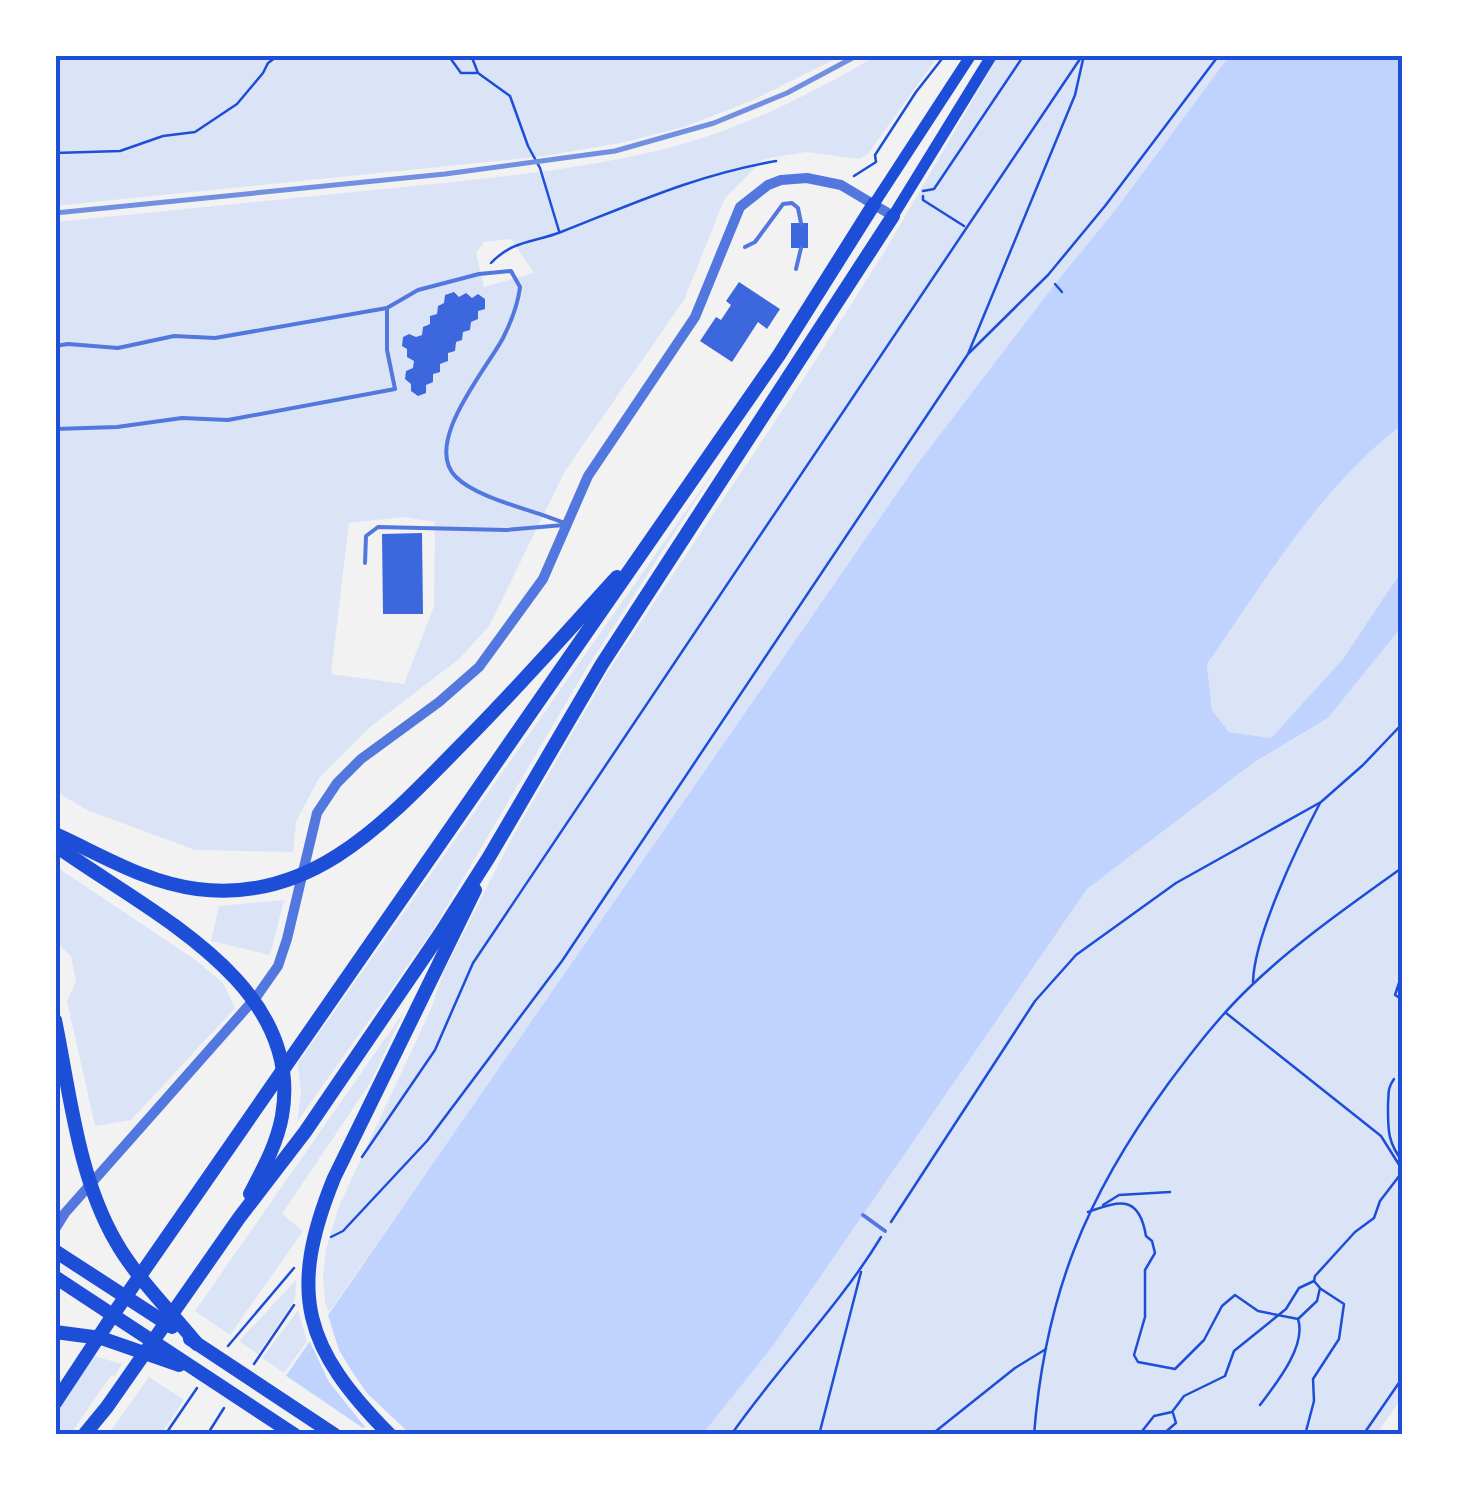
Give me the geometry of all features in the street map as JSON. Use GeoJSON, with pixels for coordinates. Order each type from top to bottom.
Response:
{"type":"FeatureCollection","features":[{"type":"Feature","properties":{"kind":"highway"},"geometry":{"type":"LineString","coordinates":[[55,1404],[779,354],[874,204]]}},
{"type":"Feature","properties":{"kind":"highway"},"geometry":{"type":"LineString","coordinates":[[390,1435],[357,1402],[317,1338],[308,1300],[308,1262],[317,1222],[366,1110],[490,858],[602,664],[893,216]]}},
{"type":"Feature","properties":{"kind":"highway"},"geometry":{"type":"LineString","coordinates":[[55,834],[110,863],[164,882],[216,891],[293,877],[341,855],[389,818],[548,656],[652,540]]}},
{"type":"Feature","properties":{"kind":"highway"},"geometry":{"type":"LineString","coordinates":[[55,845],[188,936],[240,984],[266,1018],[279,1050],[284,1083],[282,1118],[273,1148],[239,1218]]}},
{"type":"Feature","properties":{"kind":"highway"},"geometry":{"type":"LineString","coordinates":[[84,1435],[297,1143],[490,858]]}},
{"type":"Feature","properties":{"kind":"highway"},"geometry":{"type":"LineString","coordinates":[[55,1020],[89,1178],[106,1223],[126,1258],[198,1344]]}},
{"type":"Feature","properties":{"kind":"highway"},"geometry":{"type":"LineString","coordinates":[[55,1251],[335,1435]]}},
{"type":"Feature","properties":{"kind":"highway"},"geometry":{"type":"LineString","coordinates":[[55,1278],[294,1435]]}},
{"type":"Feature","properties":{"kind":"highway"},"geometry":{"type":"LineString","coordinates":[[55,1332],[101,1338],[198,1375]]}},
{"type":"Feature","properties":{"kind":"highway"},"geometry":{"type":"LineString","coordinates":[[92,1435],[107,1407]]}},
{"type":"Feature","properties":{"kind":"main road"},"geometry":{"type":"LineString","coordinates":[[874,204],[971,55]]}},
{"type":"Feature","properties":{"kind":"main road"},"geometry":{"type":"LineString","coordinates":[[893,216],[992,55]]}},
{"type":"Feature","properties":{"kind":"street"},"geometry":{"type":"LineString","coordinates":[[55,1229],[91,1183],[258,996],[278,966],[317,813],[337,783],[372,750],[439,702],[479,667],[543,579],[588,476],[695,317],[740,207],[756,192],[780,180],[807,178],[841,185],[893,216]]}},
{"type":"Feature","properties":{"kind":"lane"},"geometry":{"type":"LineString","coordinates":[[746,248],[755,242],[783,204],[798,208],[802,223]]}},
{"type":"Feature","properties":{"kind":"lane"},"geometry":{"type":"LineString","coordinates":[[796,269],[801,248]]}},
{"type":"Feature","properties":{"kind":"lane"},"geometry":{"type":"LineString","coordinates":[[55,346],[118,348],[174,336],[216,338],[387,308],[418,290],[479,274],[510,271],[520,286],[519,298],[503,337],[454,422],[445,457],[454,476],[474,489],[568,525]]}},
{"type":"Feature","properties":{"kind":"lane"},"geometry":{"type":"LineString","coordinates":[[55,428],[118,427],[182,418],[228,420],[395,389],[387,350],[387,308]]}},
{"type":"Feature","properties":{"kind":"lane"},"geometry":{"type":"LineString","coordinates":[[365,563],[366,536],[378,528],[506,530],[568,525]]}},
{"type":"Feature","properties":{"kind":"lane"},"geometry":{"type":"LineString","coordinates":[[863,1216],[885,1232]]}},
{"type":"Feature","properties":{"kind":"path"},"geometry":{"type":"LineString","coordinates":[[55,153],[120,151],[162,136],[196,132],[237,104],[268,63],[280,55]]}},
{"type":"Feature","properties":{"kind":"path"},"geometry":{"type":"LineString","coordinates":[[448,55],[460,73],[478,73]]}},
{"type":"Feature","properties":{"kind":"path"},"geometry":{"type":"LineString","coordinates":[[471,55],[478,73],[510,96],[540,168],[560,232]]}},
{"type":"Feature","properties":{"kind":"path"},"geometry":{"type":"LineString","coordinates":[[841,185],[876,162],[875,155],[945,55]]}},
{"type":"Feature","properties":{"kind":"path"},"geometry":{"type":"LineString","coordinates":[[356,1166],[435,1050],[472,963],[1083,55]]}},
{"type":"Feature","properties":{"kind":"path"},"geometry":{"type":"LineString","coordinates":[[330,1238],[343,1231],[427,1141],[562,961],[968,354],[1075,96],[1083,55]]}},
{"type":"Feature","properties":{"kind":"path"},"geometry":{"type":"LineString","coordinates":[[968,354],[1048,275],[1219,55]]}},
{"type":"Feature","properties":{"kind":"path"},"geometry":{"type":"LineString","coordinates":[[479,274],[508,247],[560,232],[686,181],[776,160]]}},
{"type":"Feature","properties":{"kind":"path"},"geometry":{"type":"LineString","coordinates":[[923,191],[924,200],[965,227]]}},
{"type":"Feature","properties":{"kind":"path"},"geometry":{"type":"LineString","coordinates":[[1055,284],[1062,292]]}},
{"type":"Feature","properties":{"kind":"path"},"geometry":{"type":"LineString","coordinates":[[731,1435],[861,1270],[1035,1001],[1076,955],[1176,883],[1321,802],[1403,723]]}},
{"type":"Feature","properties":{"kind":"path"},"geometry":{"type":"LineString","coordinates":[[1253,984],[1256,955],[1302,837],[1321,802]]}},
{"type":"Feature","properties":{"kind":"path"},"geometry":{"type":"LineString","coordinates":[[1034,1435],[1046,1349],[1066,1264],[1088,1212],[1133,1132],[1253,984],[1403,867]]}},
{"type":"Feature","properties":{"kind":"path"},"geometry":{"type":"LineString","coordinates":[[1403,971],[1395,996],[1403,1000]]}},
{"type":"Feature","properties":{"kind":"path"},"geometry":{"type":"LineString","coordinates":[[1226,1013],[1390,1146],[1403,1162]]}},
{"type":"Feature","properties":{"kind":"path"},"geometry":{"type":"LineString","coordinates":[[1390,1146],[1387,1093],[1394,1079]]}},
{"type":"Feature","properties":{"kind":"path"},"geometry":{"type":"LineString","coordinates":[[1139,1435],[1154,1416],[1172,1412],[1184,1396],[1225,1376],[1234,1351],[1277,1316],[1355,1232],[1374,1218],[1380,1200],[1403,1171],[1384,1141]]}},
{"type":"Feature","properties":{"kind":"path"},"geometry":{"type":"LineString","coordinates":[[1403,1186],[1399,1198],[1403,1204]]}},
{"type":"Feature","properties":{"kind":"path"},"geometry":{"type":"LineString","coordinates":[[1102,1207],[1120,1196],[1170,1192]]}},
{"type":"Feature","properties":{"kind":"path"},"geometry":{"type":"LineString","coordinates":[[1088,1212],[1114,1202],[1128,1205],[1143,1218],[1146,1236],[1152,1241],[1155,1253],[1146,1270],[1145,1317],[1134,1355],[1138,1362],[1175,1370],[1204,1340],[1222,1306],[1235,1296],[1258,1311],[1298,1319]]}},
{"type":"Feature","properties":{"kind":"path"},"geometry":{"type":"LineString","coordinates":[[220,1356],[304,1258]]}},
{"type":"Feature","properties":{"kind":"path"},"geometry":{"type":"LineString","coordinates":[[819,1435],[861,1270]]}},
{"type":"Feature","properties":{"kind":"path"},"geometry":{"type":"LineString","coordinates":[[1305,1435],[1314,1401],[1313,1379],[1340,1339],[1344,1304],[1314,1280]]}},
{"type":"Feature","properties":{"kind":"path"},"geometry":{"type":"LineString","coordinates":[[1298,1319],[1317,1300],[1320,1288]]}},
{"type":"Feature","properties":{"kind":"path"},"geometry":{"type":"LineString","coordinates":[[250,1369],[297,1300]]}},
{"type":"Feature","properties":{"kind":"path"},"geometry":{"type":"LineString","coordinates":[[1260,1405],[1266,1392],[1285,1372],[1298,1346],[1298,1319]]}},
{"type":"Feature","properties":{"kind":"path"},"geometry":{"type":"LineString","coordinates":[[931,1435],[1046,1349]]}},
{"type":"Feature","properties":{"kind":"path"},"geometry":{"type":"LineString","coordinates":[[166,1435],[198,1375]]}},
{"type":"Feature","properties":{"kind":"path"},"geometry":{"type":"LineString","coordinates":[[1363,1435],[1403,1378]]}},
{"type":"Feature","properties":{"kind":"path"},"geometry":{"type":"LineString","coordinates":[[207,1435],[224,1409]]}},
{"type":"Feature","properties":{"kind":"path"},"geometry":{"type":"LineString","coordinates":[[1162,1435],[1176,1422],[1172,1412]]}},
{"type":"Feature","properties":{"kind":"shaded area"},"geometry":{"type":"Polygon","coordinates":[[[55,55],[843,55],[751,101],[684,127],[621,143],[538,157],[55,206],[55,55]]]}},
{"type":"Feature","properties":{"kind":"shaded area"},"geometry":{"type":"Polygon","coordinates":[[[878,55],[939,55],[867,155],[859,159],[806,152],[764,159],[725,198],[684,300],[565,471],[489,626],[459,659],[369,728],[319,778],[296,822],[293,852],[195,850],[87,810],[55,791],[55,222],[466,181],[609,161],[731,128],[878,55]],[[511,239],[484,242],[476,253],[484,287],[534,273],[511,239]],[[403,517],[349,523],[331,674],[404,684],[434,606],[435,522],[403,517]]]}},
{"type":"Feature","properties":{"kind":"shaded area"},"geometry":{"type":"Polygon","coordinates":[[[999,55],[1230,55],[917,466],[329,1312],[323,1275],[339,1206],[431,1009],[444,971],[513,836],[607,673],[886,249],[999,55]]]}},
{"type":"Feature","properties":{"kind":"shaded area"},"geometry":{"type":"Polygon","coordinates":[[[1403,424],[1403,569],[1398,580],[1343,659],[1271,738],[1229,732],[1212,710],[1207,664],[1320,505],[1373,449],[1403,424]]]}},
{"type":"Feature","properties":{"kind":"shaded area"},"geometry":{"type":"Polygon","coordinates":[[[721,461],[583,674],[433,930],[297,1122],[301,1093],[298,1063],[721,461]]]}},
{"type":"Feature","properties":{"kind":"shaded area"},"geometry":{"type":"Polygon","coordinates":[[[1403,625],[1403,1396],[1376,1435],[702,1435],[772,1347],[1087,889],[1253,763],[1328,718],[1403,625]]]}},
{"type":"Feature","properties":{"kind":"shaded area"},"geometry":{"type":"Polygon","coordinates":[[[55,866],[197,961],[223,983],[235,1008],[131,1120],[95,1126],[67,1001],[76,981],[71,956],[61,947],[55,930],[55,866]]]}},
{"type":"Feature","properties":{"kind":"shaded area"},"geometry":{"type":"Polygon","coordinates":[[[284,900],[270,955],[211,941],[219,906],[284,900]]]}},
{"type":"Feature","properties":{"kind":"shaded area"},"geometry":{"type":"Polygon","coordinates":[[[405,1010],[370,1083],[282,1214],[303,1231],[230,1335],[195,1311],[405,1010]]]}},
{"type":"Feature","properties":{"kind":"shaded area"},"geometry":{"type":"Polygon","coordinates":[[[296,1280],[295,1299],[258,1354],[239,1341],[296,1280]]]}},
{"type":"Feature","properties":{"kind":"shaded area"},"geometry":{"type":"Polygon","coordinates":[[[298,1310],[307,1341],[284,1373],[262,1358],[298,1310]]]}},
{"type":"Feature","properties":{"kind":"shaded area"},"geometry":{"type":"Polygon","coordinates":[[[94,1356],[122,1364],[70,1435],[55,1435],[55,1415],[94,1356]]]}},
{"type":"Feature","properties":{"kind":"shaded area"},"geometry":{"type":"Polygon","coordinates":[[[149,1377],[184,1400],[160,1435],[108,1435],[149,1377]]]}},
{"type":"Feature","properties":{"kind":"water"},"geometry":{"type":"Polygon","coordinates":[[[1230,55],[1403,55],[1403,424],[1373,449],[1320,505],[1207,664],[1212,710],[1229,732],[1271,738],[1343,659],[1403,569],[1403,625],[1328,718],[1253,763],[1087,889],[772,1347],[702,1435],[245,1435],[916,466],[1230,55]]]}},
{"type":"Feature","properties":{"kind":"pier"},"geometry":{"type":"Polygon","coordinates":[[[326,1309],[339,1350],[351,1370],[367,1393],[411,1435],[249,1435],[242,1431],[282,1373],[365,1427],[329,1382],[307,1336],[326,1309]]]}},
{"type":"Feature","properties":{"kind":"building"},"geometry":{"type":"Polygon","coordinates":[[[791,223],[808,223],[808,248],[791,248],[791,223]]]}},
{"type":"Feature","properties":{"kind":"building"},"geometry":{"type":"Polygon","coordinates":[[[739,282],[780,309],[767,329],[758,322],[732,362],[700,341],[716,317],[721,320],[731,305],[726,301],[739,282]]]}},
{"type":"Feature","properties":{"kind":"building"},"geometry":{"type":"Polygon","coordinates":[[[454,292],[459,297],[466,293],[472,298],[478,294],[485,299],[485,309],[478,311],[478,319],[471,322],[470,330],[463,332],[455,351],[448,353],[448,361],[440,364],[440,372],[433,374],[433,382],[426,385],[426,393],[418,396],[405,379],[414,361],[407,357],[403,337],[422,335],[423,327],[430,324],[430,316],[437,314],[438,306],[444,303],[445,295],[454,292]]]}},
{"type":"Feature","properties":{"kind":"building"},"geometry":{"type":"Polygon","coordinates":[[[422,533],[423,614],[383,614],[382,534],[422,533]]]}},
{"type":"Feature","properties":{"kind":"railway"},"geometry":{"type":"LineString","coordinates":[[55,213],[445,174],[615,151],[714,123],[787,93],[858,55]]}}]}
